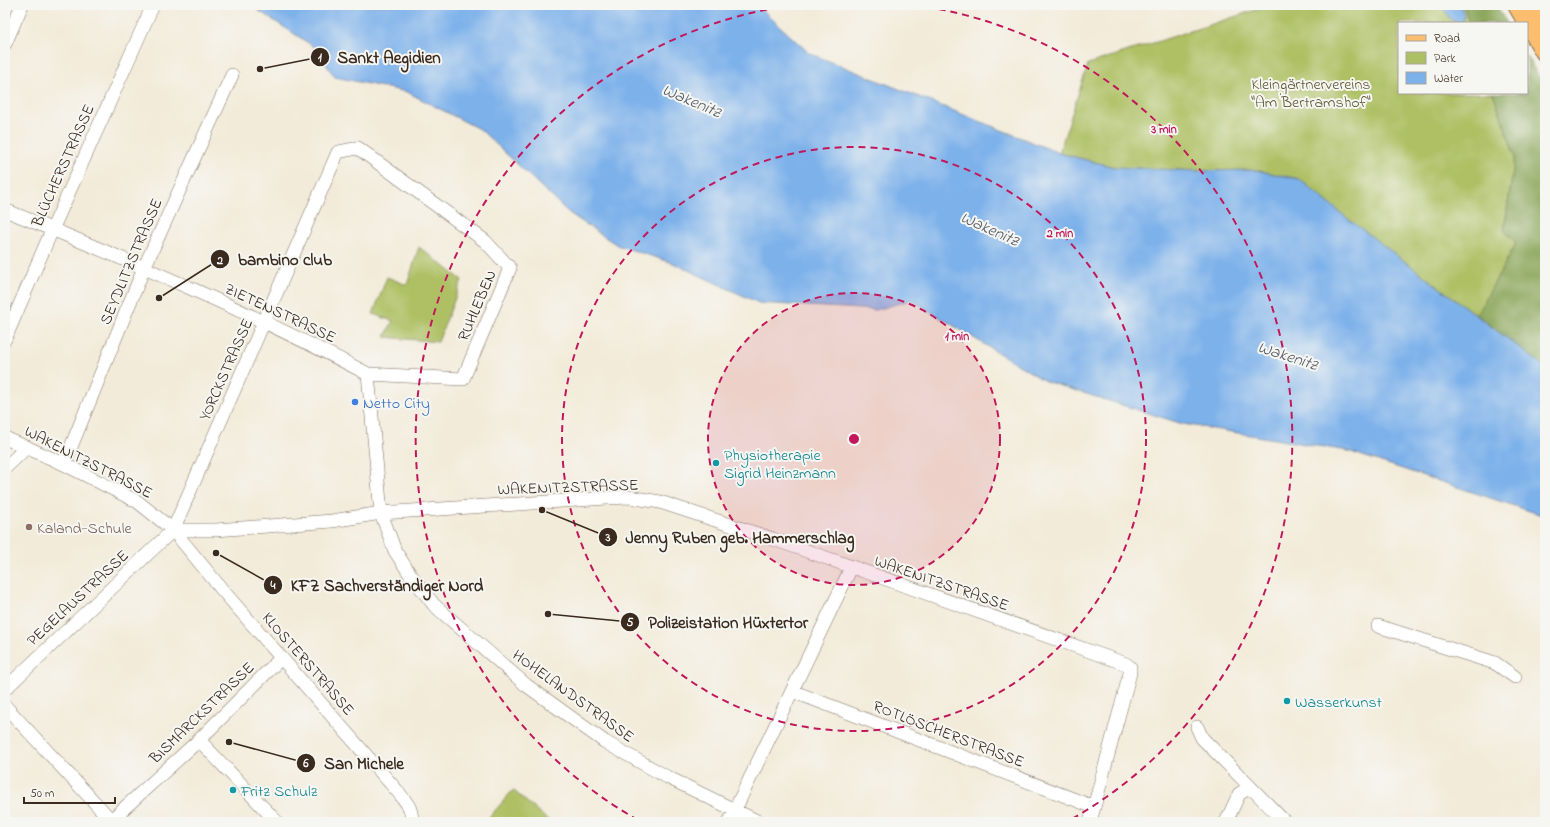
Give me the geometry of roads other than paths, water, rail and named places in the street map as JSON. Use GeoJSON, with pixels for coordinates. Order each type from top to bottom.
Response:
{"type":"FeatureCollection","features":[{"type":"Feature","properties":{"kind":"main road"},"geometry":{"type":"LineString","coordinates":[[1518,5],[1545,51]]}},
{"type":"Feature","properties":{"kind":"main road"},"geometry":{"type":"LineString","coordinates":[[1535,5],[1545,22]]}},
{"type":"Feature","properties":{"kind":"street"},"geometry":{"type":"LineString","coordinates":[[5,44],[22,5]]}},
{"type":"Feature","properties":{"kind":"street","name":"BLÜCHERSTRASSE"},"geometry":{"type":"LineString","coordinates":[[5,339],[153,5]]}},
{"type":"Feature","properties":{"kind":"street","name":"SEYDLITZSTRASSE"},"geometry":{"type":"LineString","coordinates":[[64,464],[144,268],[232,75]]}},
{"type":"Feature","properties":{"kind":"street","name":"YORCKSTRASSE"},"geometry":{"type":"LineString","coordinates":[[173,530],[338,152],[358,148]]}},
{"type":"Feature","properties":{"kind":"street","name":"RUHLEBEN"},"geometry":{"type":"LineString","coordinates":[[358,148],[485,241],[510,268],[463,379],[368,374]]}},
{"type":"Feature","properties":{"kind":"street","name":"ZIETENSTRASSE"},"geometry":{"type":"LineString","coordinates":[[5,210],[144,268],[304,340],[368,374]]}},
{"type":"Feature","properties":{"kind":"street"},"geometry":{"type":"LineString","coordinates":[[368,374],[381,513]]}},
{"type":"Feature","properties":{"kind":"street","name":"WAKENITZSTRASSE"},"geometry":{"type":"LineString","coordinates":[[5,438],[64,464],[138,502],[173,530],[216,530],[332,521],[381,513],[629,497],[660,502],[773,539],[851,568],[1126,664],[1130,667],[1130,673],[1094,807]]}},
{"type":"Feature","properties":{"kind":"street"},"geometry":{"type":"LineString","coordinates":[[5,468],[27,447]]}},
{"type":"Feature","properties":{"kind":"street","name":"HOHELANDSTRASSE"},"geometry":{"type":"LineString","coordinates":[[381,513],[395,550],[410,574],[434,605],[526,685],[606,742],[732,816],[759,822]]}},
{"type":"Feature","properties":{"kind":"street","name":"KLOSTERSTRASSE"},"geometry":{"type":"LineString","coordinates":[[173,530],[281,658],[399,793],[408,805],[412,815],[411,822]]}},
{"type":"Feature","properties":{"kind":"street","name":"PEGELAUSTRASSE"},"geometry":{"type":"LineString","coordinates":[[5,689],[173,530]]}},
{"type":"Feature","properties":{"kind":"street"},"geometry":{"type":"LineString","coordinates":[[732,816],[851,568]]}},
{"type":"Feature","properties":{"kind":"street"},"geometry":{"type":"LineString","coordinates":[[1378,626],[1495,663],[1515,677]]}},
{"type":"Feature","properties":{"kind":"street","name":"BISMARCKSTRASSE"},"geometry":{"type":"LineString","coordinates":[[110,821],[199,740],[281,658]]}},
{"type":"Feature","properties":{"kind":"street","name":"ROTLÖSCHERSTRASSE"},"geometry":{"type":"LineString","coordinates":[[792,691],[1094,807]]}},
{"type":"Feature","properties":{"kind":"street"},"geometry":{"type":"LineString","coordinates":[[5,706],[110,821]]}},
{"type":"Feature","properties":{"kind":"street"},"geometry":{"type":"LineString","coordinates":[[1197,727],[1202,738],[1285,822]]}},
{"type":"Feature","properties":{"kind":"street"},"geometry":{"type":"LineString","coordinates":[[199,740],[278,822]]}},
{"type":"Feature","properties":{"kind":"street"},"geometry":{"type":"LineString","coordinates":[[1226,822],[1239,794],[1250,787]]}},
{"type":"Feature","properties":{"kind":"street"},"geometry":{"type":"LineString","coordinates":[[1090,822],[1094,807]]}},
{"type":"Feature","properties":{"kind":"water","name":"Wakenitz"},"geometry":{"type":"Polygon","coordinates":[[[250,5],[757,5],[809,53],[1059,153],[1114,167],[1199,171],[1255,170],[1299,179],[1347,218],[1545,367],[1545,516],[1348,451],[1183,424],[1045,381],[911,300],[876,310],[759,303],[673,263],[617,245],[569,213],[481,130],[407,92],[335,77],[313,46],[250,5]]]}},
{"type":"Feature","properties":{"kind":"water"},"geometry":{"type":"Polygon","coordinates":[[[1442,5],[1461,5],[1464,15],[1463,21],[1452,21],[1442,5]]]}},
{"type":"Feature","properties":{"kind":"place","name":"Sankt Aegidien"},"geometry":{"type":"Point","coordinates":[260,69]}},
{"type":"Feature","properties":{"kind":"place","name":"bambino club"},"geometry":{"type":"Point","coordinates":[159,298]}},
{"type":"Feature","properties":{"kind":"place","name":"Netto City"},"geometry":{"type":"Point","coordinates":[355,402]}},
{"type":"Feature","properties":{"kind":"place","name":"Physiotherapie Sigrid Heinzmann"},"geometry":{"type":"Point","coordinates":[716,463]}},
{"type":"Feature","properties":{"kind":"place","name":"Jenny Ruben geb. Hammerschlag"},"geometry":{"type":"Point","coordinates":[542,510]}},
{"type":"Feature","properties":{"kind":"place","name":"Kaland-Schule"},"geometry":{"type":"Point","coordinates":[29,527]}},
{"type":"Feature","properties":{"kind":"place","name":"KFZ Sachverständiger Nord"},"geometry":{"type":"Point","coordinates":[216,553]}},
{"type":"Feature","properties":{"kind":"place","name":"Polizeistation Hüxtertor"},"geometry":{"type":"Point","coordinates":[548,614]}},
{"type":"Feature","properties":{"kind":"place","name":"Wasserkunst"},"geometry":{"type":"Point","coordinates":[1287,701]}},
{"type":"Feature","properties":{"kind":"place","name":"San Michele"},"geometry":{"type":"Point","coordinates":[229,742]}},
{"type":"Feature","properties":{"kind":"place","name":"Fritz Schulz"},"geometry":{"type":"Point","coordinates":[233,790]}},
{"type":"Feature","properties":{"kind":"park label","name":"Kleingärtnervereins \"Am Bertramshof\""},"geometry":{"type":"Point","coordinates":[1311,92]}}]}
